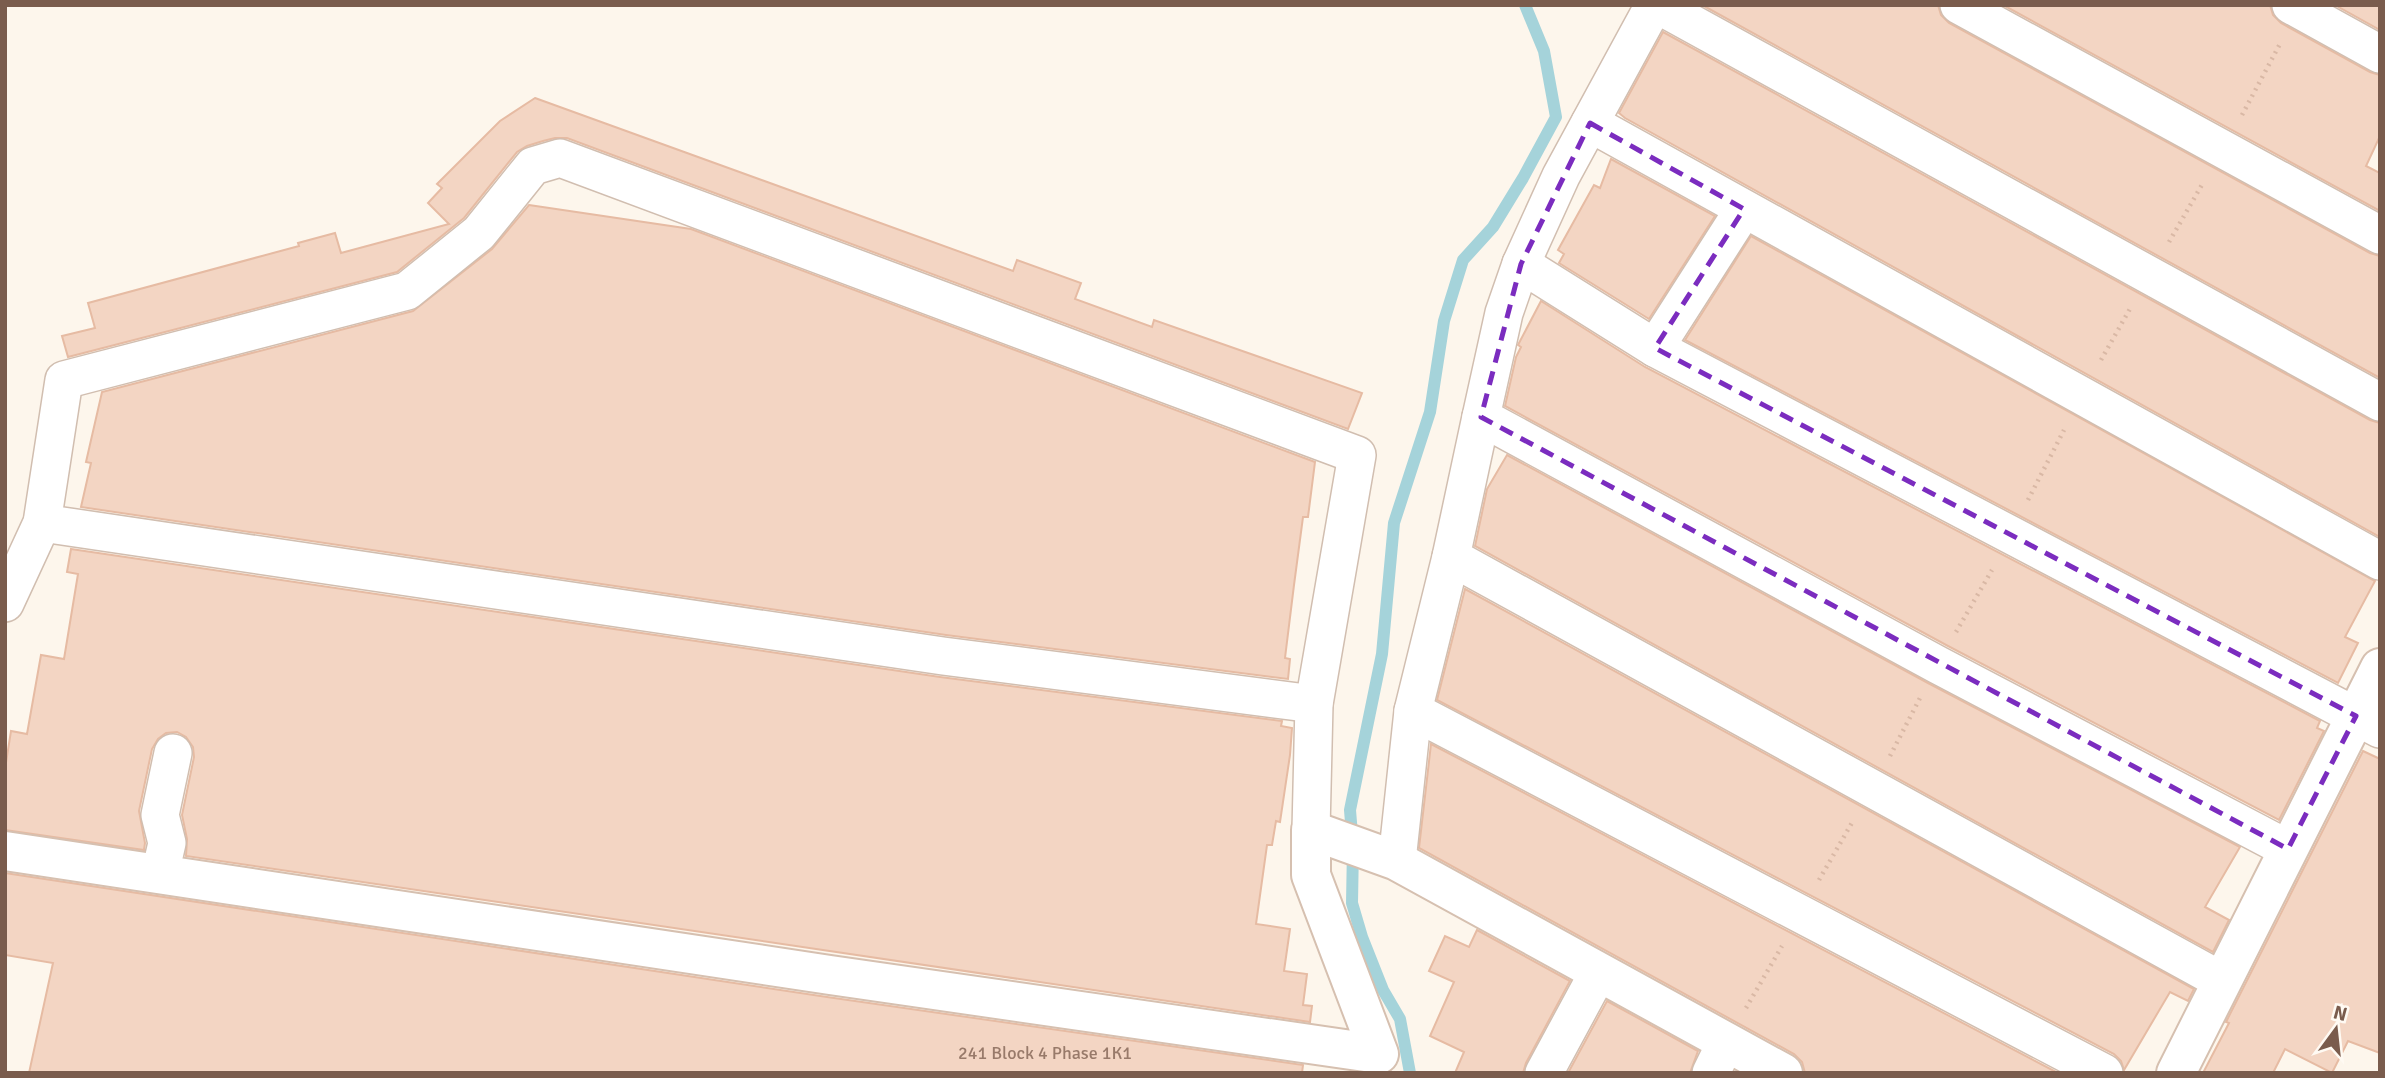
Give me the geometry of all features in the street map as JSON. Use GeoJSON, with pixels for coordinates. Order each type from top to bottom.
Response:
{"type":"FeatureCollection","features":[{"type":"Feature","properties":{"kind":"street"},"geometry":{"type":"LineString","coordinates":[[5,851],[830,975],[1383,1063],[1311,875],[1354,846],[1413,711],[1451,557],[1504,313],[1521,264],[1561,176],[1656,5],[2380,402]]}},
{"type":"Feature","properties":{"kind":"street"},"geometry":{"type":"LineString","coordinates":[[1959,5],[2380,235]]}},
{"type":"Feature","properties":{"kind":"street"},"geometry":{"type":"LineString","coordinates":[[2291,5],[2380,54]]}},
{"type":"Feature","properties":{"kind":"street"},"geometry":{"type":"LineString","coordinates":[[1590,123],[2380,561]]}},
{"type":"Feature","properties":{"kind":"street"},"geometry":{"type":"LineString","coordinates":[[5,603],[43,523],[64,380],[407,291],[479,233],[533,166],[560,158],[1357,455],[1314,704],[1354,846],[1598,973],[1718,1057],[1783,1073]]}},
{"type":"Feature","properties":{"kind":"street"},"geometry":{"type":"LineString","coordinates":[[1655,348],[1744,209]]}},
{"type":"Feature","properties":{"kind":"street"},"geometry":{"type":"LineString","coordinates":[[1521,264],[1655,348],[2368,722]]}},
{"type":"Feature","properties":{"kind":"street"},"geometry":{"type":"LineString","coordinates":[[1481,417],[1950,671],[2288,849]]}},
{"type":"Feature","properties":{"kind":"street"},"geometry":{"type":"LineString","coordinates":[[43,523],[930,654],[1314,704]]}},
{"type":"Feature","properties":{"kind":"street"},"geometry":{"type":"LineString","coordinates":[[1451,557],[2222,981]]}},
{"type":"Feature","properties":{"kind":"street"},"geometry":{"type":"LineString","coordinates":[[2176,1073],[2288,849],[2368,722],[2380,668]]}},
{"type":"Feature","properties":{"kind":"street"},"geometry":{"type":"LineString","coordinates":[[1413,711],[2104,1073]]}},
{"type":"Feature","properties":{"kind":"street"},"geometry":{"type":"LineString","coordinates":[[160,874],[167,843],[160,815],[173,753]]}},
{"type":"Feature","properties":{"kind":"street"},"geometry":{"type":"LineString","coordinates":[[1544,1073],[1598,973]]}},
{"type":"Feature","properties":{"kind":"highlighted area"},"geometry":{"type":"Polygon","coordinates":[[[1590,123],[1744,209],[1655,348],[2356,716],[2288,849],[1481,417],[1521,264],[1590,123]]]}},
{"type":"Feature","properties":{"kind":"building"},"geometry":{"type":"Polygon","coordinates":[[[1702,5],[1938,5],[1941,15],[1949,23],[2370,253],[2380,256],[2380,378],[1702,5]]]}},
{"type":"Feature","properties":{"kind":"building"},"geometry":{"type":"Polygon","coordinates":[[[2003,5],[2270,5],[2273,15],[2281,23],[2380,75],[2380,136],[2366,166],[2380,173],[2380,211],[2003,5]]]}},
{"type":"Feature","properties":{"kind":"building"},"geometry":{"type":"Polygon","coordinates":[[[2335,5],[2380,5],[2380,30],[2335,5]]]}},
{"type":"Feature","properties":{"kind":"building"},"geometry":{"type":"Polygon","coordinates":[[[1663,32],[2370,420],[2380,423],[2380,537],[1625,118],[1619,113],[1663,32]]]}},
{"type":"Feature","properties":{"kind":"building"},"geometry":{"type":"Polygon","coordinates":[[[535,98],[1013,271],[1017,260],[1081,283],[1075,299],[1152,327],[1154,320],[1362,393],[1348,429],[567,138],[543,141],[517,152],[464,218],[397,272],[68,357],[62,336],[95,328],[88,303],[299,246],[298,243],[335,233],[341,253],[449,224],[428,203],[442,188],[437,184],[500,121],[535,98]]]}},
{"type":"Feature","properties":{"kind":"building"},"geometry":{"type":"Polygon","coordinates":[[[1611,159],[1715,216],[1649,319],[1559,263],[1564,254],[1558,250],[1594,185],[1600,188],[1611,159]]]}},
{"type":"Feature","properties":{"kind":"building"},"geometry":{"type":"Polygon","coordinates":[[[529,205],[691,229],[1315,462],[1308,517],[1303,517],[1294,585],[1285,658],[1290,659],[1288,679],[946,635],[81,507],[91,463],[86,462],[102,392],[413,311],[492,249],[529,205]]]}},
{"type":"Feature","properties":{"kind":"building"},"geometry":{"type":"Polygon","coordinates":[[[1751,236],[2375,581],[2345,637],[2358,643],[2338,683],[1685,340],[1751,236]]]}},
{"type":"Feature","properties":{"kind":"building"},"geometry":{"type":"Polygon","coordinates":[[[1541,301],[1645,367],[2320,721],[2317,728],[2324,731],[2279,820],[1948,646],[1505,406],[1516,357],[1521,347],[1518,345],[1541,301]]]}},
{"type":"Feature","properties":{"kind":"building"},"geometry":{"type":"Polygon","coordinates":[[[1507,455],[1928,683],[2240,847],[2205,907],[2229,920],[2213,952],[1475,546],[1487,489],[1507,455]]]}},
{"type":"Feature","properties":{"kind":"building"},"geometry":{"type":"Polygon","coordinates":[[[71,549],[940,677],[1282,721],[1281,726],[1292,728],[1290,755],[1280,822],[1276,821],[1272,845],[1267,845],[1256,924],[1290,929],[1284,971],[1307,974],[1303,1005],[1312,1006],[1310,1022],[186,856],[187,839],[182,815],[194,757],[193,747],[186,737],[177,732],[166,733],[152,749],[139,811],[144,850],[5,830],[5,769],[11,731],[27,734],[41,655],[64,659],[78,574],[67,572],[71,549]]]}},
{"type":"Feature","properties":{"kind":"building"},"geometry":{"type":"Polygon","coordinates":[[[1465,589],[2194,989],[2188,1001],[2170,992],[2124,1070],[2121,1061],[2114,1054],[1437,700],[1465,589]]]}},
{"type":"Feature","properties":{"kind":"building"},"geometry":{"type":"Polygon","coordinates":[[[1431,744],[2058,1073],[1805,1073],[1802,1062],[1794,1054],[1419,848],[1431,744]]]}},
{"type":"Feature","properties":{"kind":"building"},"geometry":{"type":"Polygon","coordinates":[[[2363,751],[2380,759],[2380,1053],[2348,1041],[2332,1073],[2285,1049],[2273,1073],[2203,1073],[2229,1023],[2226,1022],[2363,751]]]}},
{"type":"Feature","properties":{"kind":"building"},"geometry":{"type":"Polygon","coordinates":[[[5,873],[827,997],[1303,1065],[1302,1073],[29,1073],[53,963],[5,955],[5,873]]]}},
{"type":"Feature","properties":{"kind":"building"},"geometry":{"type":"Polygon","coordinates":[[[1477,930],[1570,981],[1523,1073],[1455,1073],[1464,1052],[1430,1036],[1454,982],[1429,971],[1445,936],[1469,947],[1477,930]]]}},
{"type":"Feature","properties":{"kind":"building"},"geometry":{"type":"Polygon","coordinates":[[[1607,1001],[1698,1051],[1690,1073],[1568,1073],[1607,1001]]]}},
{"type":"Feature","properties":{"kind":"waterway"},"geometry":{"type":"LineString","coordinates":[[1410,1073],[1400,1019],[1383,990],[1352,903],[1353,847],[1350,810],[1382,654],[1394,523],[1430,412],[1444,321],[1463,260],[1493,227],[1556,117],[1544,51],[1525,5]]}}]}
